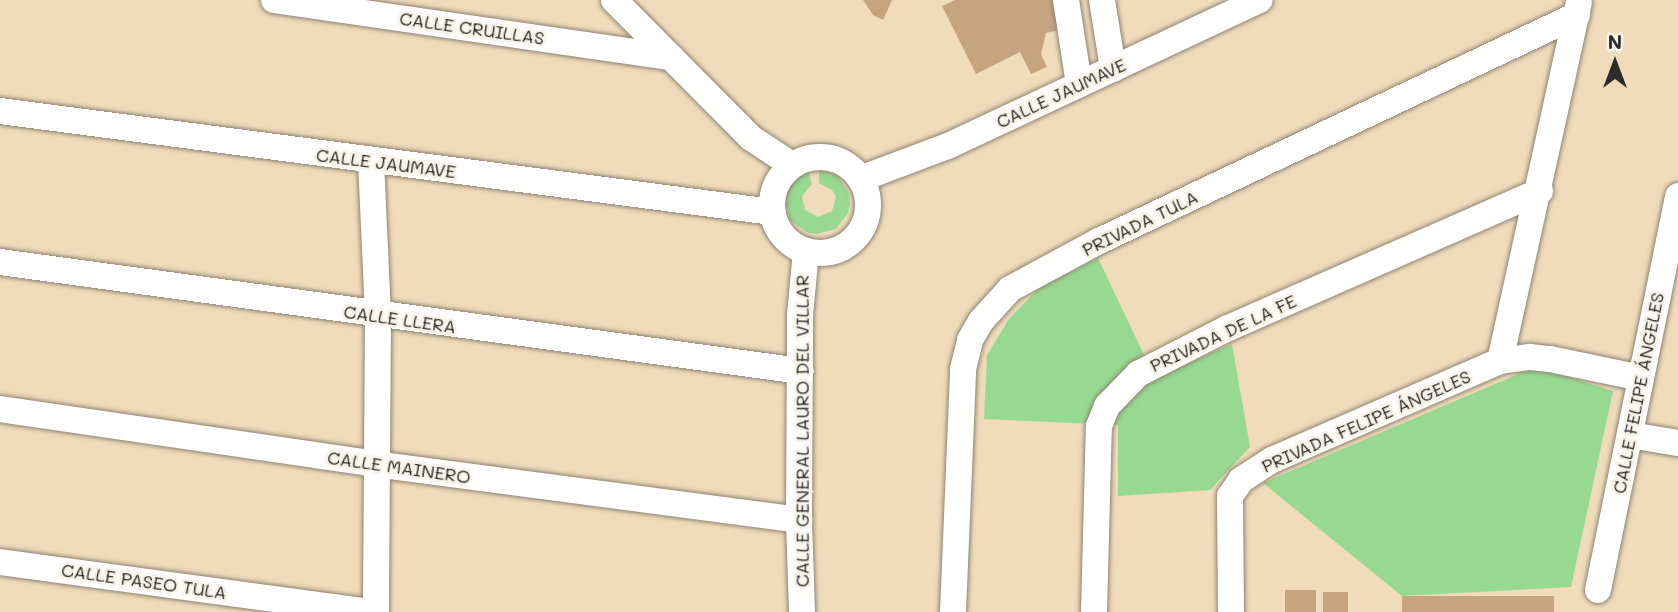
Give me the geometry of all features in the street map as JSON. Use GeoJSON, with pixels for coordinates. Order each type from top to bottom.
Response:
{"type":"FeatureCollection","features":[{"type":"Feature","properties":{"kind":"street","name":"CALLE CRUILLAS"},"geometry":{"type":"LineString","coordinates":[[274,0],[671,57]]}},
{"type":"Feature","properties":{"kind":"street"},"geometry":{"type":"LineString","coordinates":[[614,0],[751,138],[792,165]]}},
{"type":"Feature","properties":{"kind":"street"},"geometry":{"type":"LineString","coordinates":[[1066,0],[1079,85]]}},
{"type":"Feature","properties":{"kind":"street"},"geometry":{"type":"LineString","coordinates":[[1102,0],[1113,69]]}},
{"type":"Feature","properties":{"kind":"street","name":"CALLE JAUMAVE"},"geometry":{"type":"LineString","coordinates":[[860,179],[948,146],[1259,0]]}},
{"type":"Feature","properties":{"kind":"street"},"geometry":{"type":"LineString","coordinates":[[1500,361],[1578,8]]}},
{"type":"Feature","properties":{"kind":"street","name":"PRIVADA TULA"},"geometry":{"type":"LineString","coordinates":[[953,612],[963,369],[970,340],[981,321],[1010,289],[1097,242],[1578,8]]}},
{"type":"Feature","properties":{"kind":"street","name":"CALLE JAUMAVE"},"geometry":{"type":"LineString","coordinates":[[0,111],[772,212]]}},
{"type":"Feature","properties":{"kind":"street"},"geometry":{"type":"LineString","coordinates":[[808,158],[834,159],[845,164],[860,179],[868,206],[861,230],[843,247],[818,253],[806,251],[785,238],[772,212],[773,191],[792,165],[808,158]]}},
{"type":"Feature","properties":{"kind":"street"},"geometry":{"type":"LineString","coordinates":[[371,161],[378,316],[374,612]]}},
{"type":"Feature","properties":{"kind":"street","name":"PRIVADA DE LA FE"},"geometry":{"type":"LineString","coordinates":[[1094,612],[1100,426],[1107,406],[1138,374],[1226,329],[1539,191]]}},
{"type":"Feature","properties":{"kind":"street","name":"CALLE FELIPE ÁNGELES"},"geometry":{"type":"LineString","coordinates":[[1598,590],[1678,196]]}},
{"type":"Feature","properties":{"kind":"street","name":"CALLE GENERAL LAURO DEL VILLAR"},"geometry":{"type":"LineString","coordinates":[[802,612],[799,520],[800,307],[806,251]]}},
{"type":"Feature","properties":{"kind":"street","name":"CALLE LLERA"},"geometry":{"type":"LineString","coordinates":[[0,262],[378,316],[801,371]]}},
{"type":"Feature","properties":{"kind":"street","name":"PRIVADA FELIPE ÁNGELES"},"geometry":{"type":"LineString","coordinates":[[1231,612],[1230,496],[1241,480],[1295,449],[1382,415],[1500,361],[1530,357],[1550,359],[1641,378]]}},
{"type":"Feature","properties":{"kind":"street","name":"CALLE MAINERO"},"geometry":{"type":"LineString","coordinates":[[0,409],[375,464],[799,520]]}},
{"type":"Feature","properties":{"kind":"street"},"geometry":{"type":"LineString","coordinates":[[1630,435],[1678,443]]}},
{"type":"Feature","properties":{"kind":"street","name":"CALLE PASEO TULA"},"geometry":{"type":"LineString","coordinates":[[0,562],[374,612]]}},
{"type":"Feature","properties":{"kind":"green space"},"geometry":{"type":"Polygon","coordinates":[[[819,169],[838,176],[849,193],[850,203],[848,213],[836,229],[816,234],[806,232],[790,220],[785,200],[792,181],[808,170],[812,184],[802,196],[805,210],[818,217],[832,211],[836,197],[832,190],[819,183],[819,169]]]}},
{"type":"Feature","properties":{"kind":"green space"},"geometry":{"type":"Polygon","coordinates":[[[1098,258],[1155,378],[1232,344],[1250,447],[1210,490],[1118,496],[1118,425],[984,419],[987,355],[1009,319],[1039,288],[1098,258]]]}},
{"type":"Feature","properties":{"kind":"green space"},"geometry":{"type":"Polygon","coordinates":[[[1530,369],[1552,372],[1613,391],[1571,587],[1402,596],[1263,483],[1530,369]]]}},
{"type":"Feature","properties":{"kind":"building"},"geometry":{"type":"Polygon","coordinates":[[[863,0],[892,0],[883,20],[873,15],[863,0]]]}},
{"type":"Feature","properties":{"kind":"building"},"geometry":{"type":"Polygon","coordinates":[[[955,0],[1054,0],[1060,30],[1046,33],[1041,54],[1047,67],[1031,74],[1020,52],[976,74],[942,6],[955,0]]]}},
{"type":"Feature","properties":{"kind":"building"},"geometry":{"type":"Polygon","coordinates":[[[1285,590],[1316,590],[1316,612],[1285,612],[1285,590]]]}},
{"type":"Feature","properties":{"kind":"building"},"geometry":{"type":"Polygon","coordinates":[[[1323,592],[1348,592],[1348,612],[1323,612],[1323,592]]]}},
{"type":"Feature","properties":{"kind":"building"},"geometry":{"type":"Polygon","coordinates":[[[1402,596],[1554,596],[1554,612],[1402,612],[1402,596]]]}}]}
